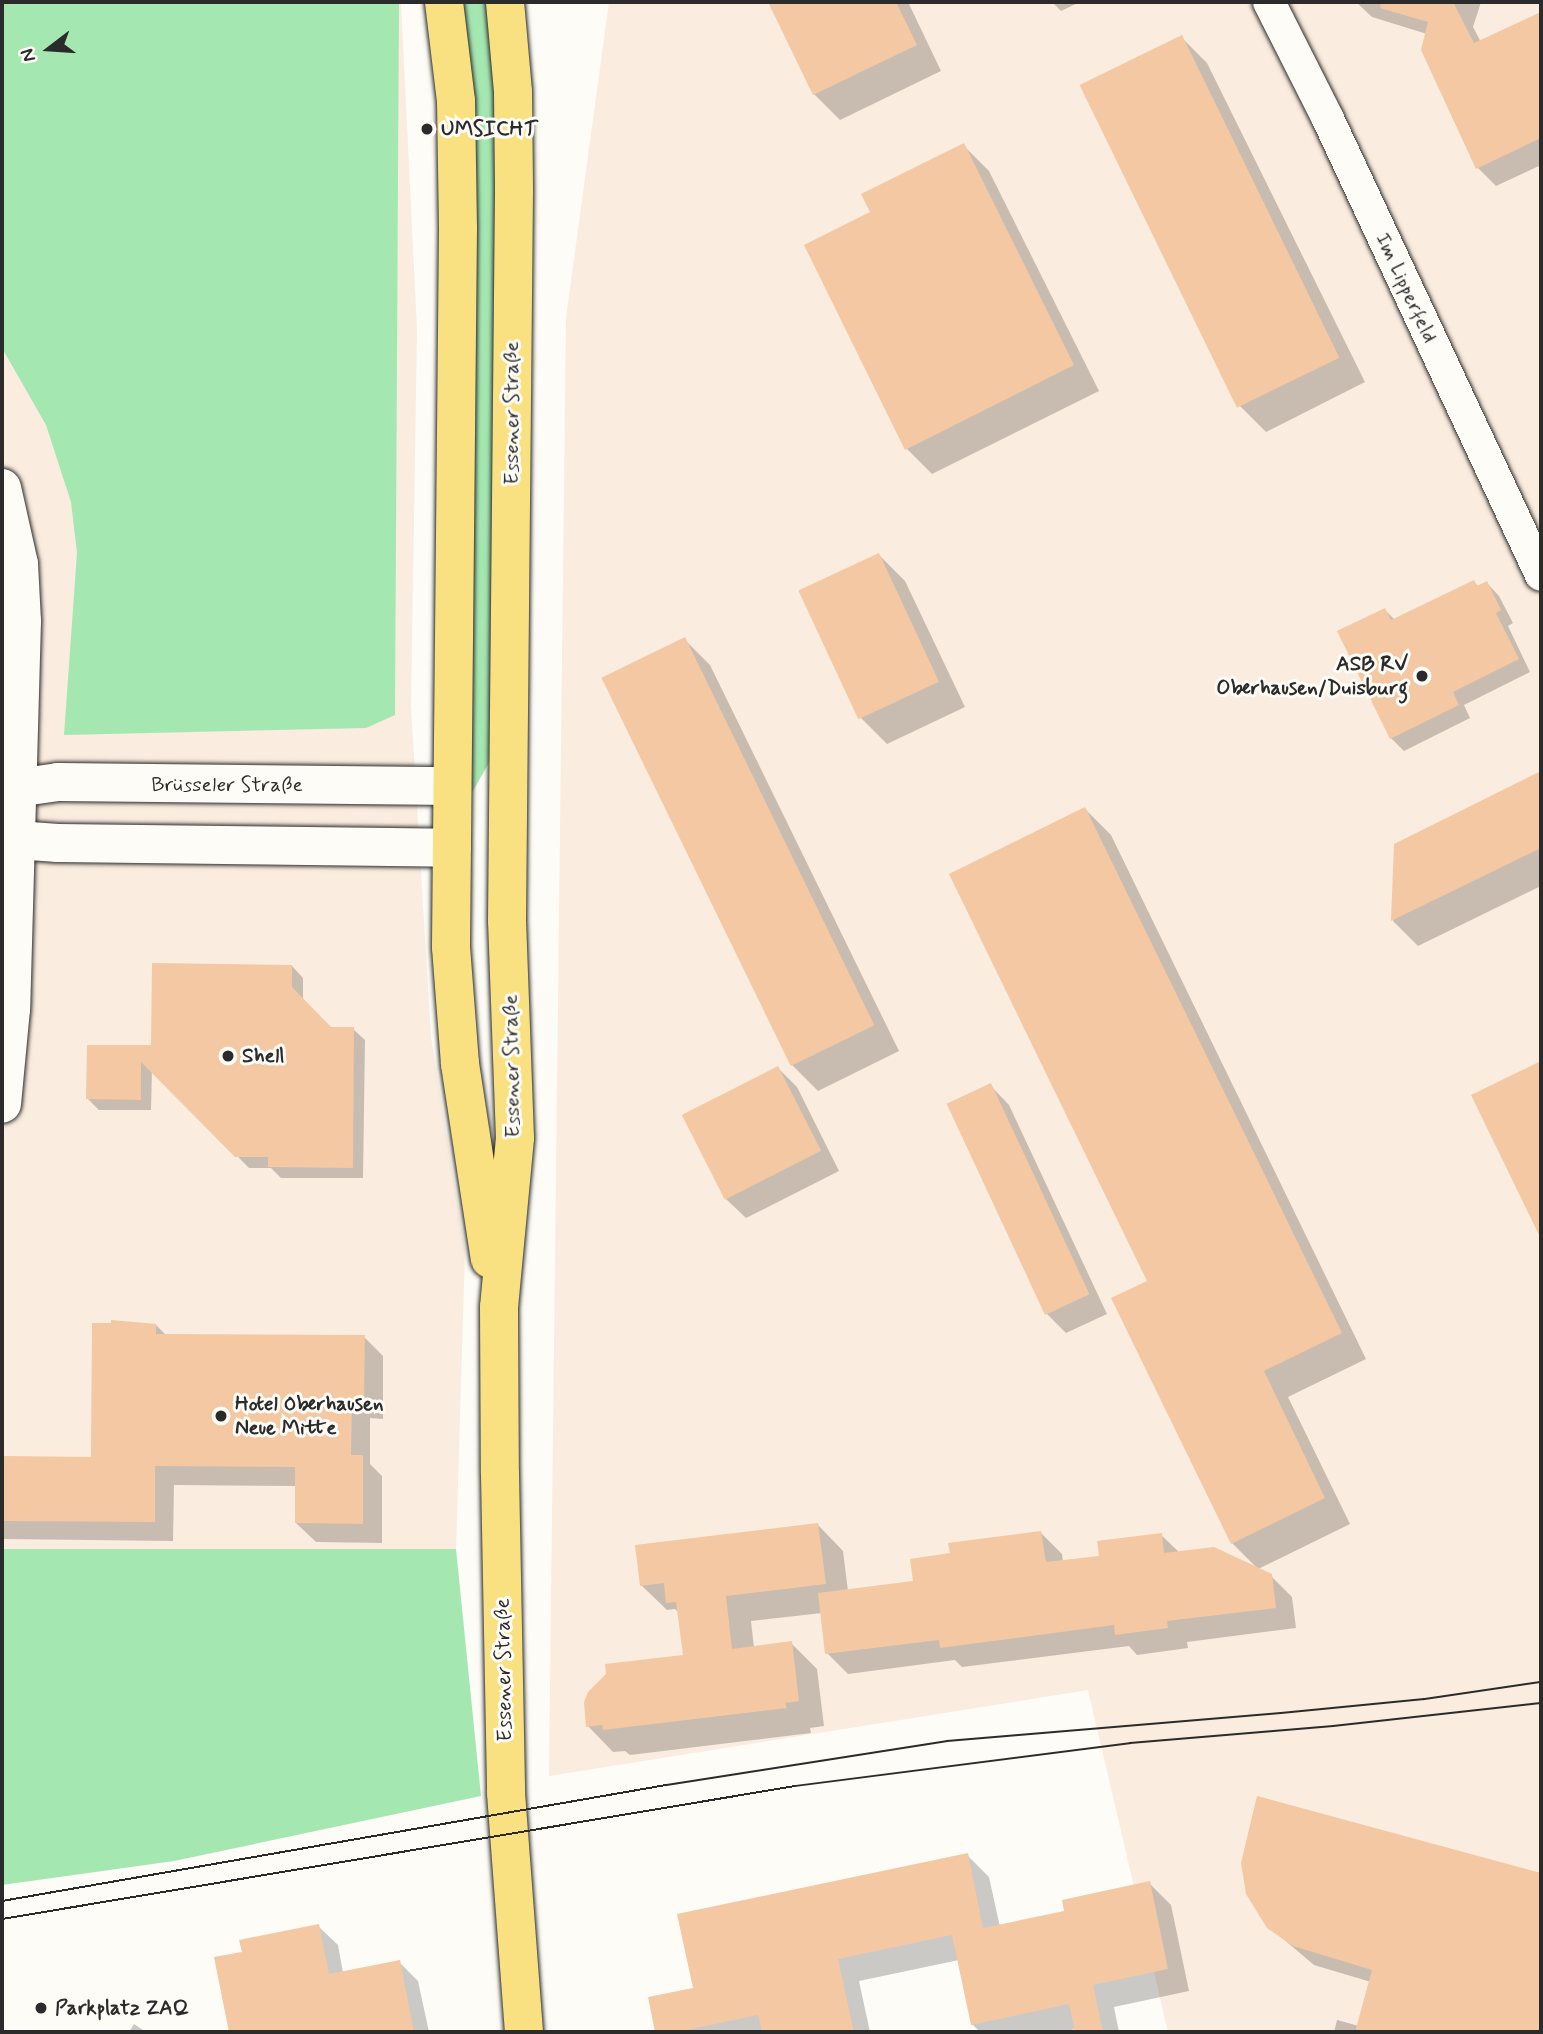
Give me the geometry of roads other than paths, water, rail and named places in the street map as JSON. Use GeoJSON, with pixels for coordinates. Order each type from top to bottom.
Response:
{"type":"FeatureCollection","features":[{"type":"Feature","properties":{"kind":"main road","name":"Essener Straße"},"geometry":{"type":"LineString","coordinates":[[444,2],[456,101],[458,228],[452,786],[454,1013],[482,1214],[499,1307]]}},
{"type":"Feature","properties":{"kind":"main road","name":"Essener Straße"},"geometry":{"type":"LineString","coordinates":[[505,2],[513,92],[514,191],[507,920],[515,1138],[499,1307],[506,1793],[524,2032]]}},
{"type":"Feature","properties":{"kind":"main road"},"geometry":{"type":"LineString","coordinates":[[452,786],[508,825]]}},
{"type":"Feature","properties":{"kind":"main road"},"geometry":{"type":"LineString","coordinates":[[452,848],[508,825]]}},
{"type":"Feature","properties":{"kind":"street","name":"Im Lipperfeld"},"geometry":{"type":"LineString","coordinates":[[1269,2],[1328,119],[1541,575]]}},
{"type":"Feature","properties":{"kind":"street"},"geometry":{"type":"LineString","coordinates":[[2,488],[14,534],[22,591],[10,788],[11,1009],[2,1104]]}},
{"type":"Feature","properties":{"kind":"street","name":"Brüsseler Straße"},"geometry":{"type":"LineString","coordinates":[[10,788],[58,782],[452,786]]}},
{"type":"Feature","properties":{"kind":"street"},"geometry":{"type":"LineString","coordinates":[[9,840],[452,848]]}},
{"type":"Feature","properties":{"kind":"tram line"},"geometry":{"type":"LineString","coordinates":[[2,1901],[666,1785],[947,1741],[1424,1699],[1541,1682]]}},
{"type":"Feature","properties":{"kind":"tram line"},"geometry":{"type":"LineString","coordinates":[[2,1919],[795,1786],[1130,1743],[1333,1726],[1541,1703]]}},
{"type":"Feature","properties":{"kind":"place","name":"UMSICHT"},"geometry":{"type":"Point","coordinates":[427,129]}},
{"type":"Feature","properties":{"kind":"place","name":"ASB RV Oberhausen/Duisburg"},"geometry":{"type":"Point","coordinates":[1422,676]}},
{"type":"Feature","properties":{"kind":"place","name":"Shell"},"geometry":{"type":"Point","coordinates":[228,1056]}},
{"type":"Feature","properties":{"kind":"place","name":"Hotel Oberhausen Neue Mitte"},"geometry":{"type":"Point","coordinates":[221,1416]}},
{"type":"Feature","properties":{"kind":"place","name":"Parkplatz ZAQ"},"geometry":{"type":"Point","coordinates":[41,2008]}}]}
